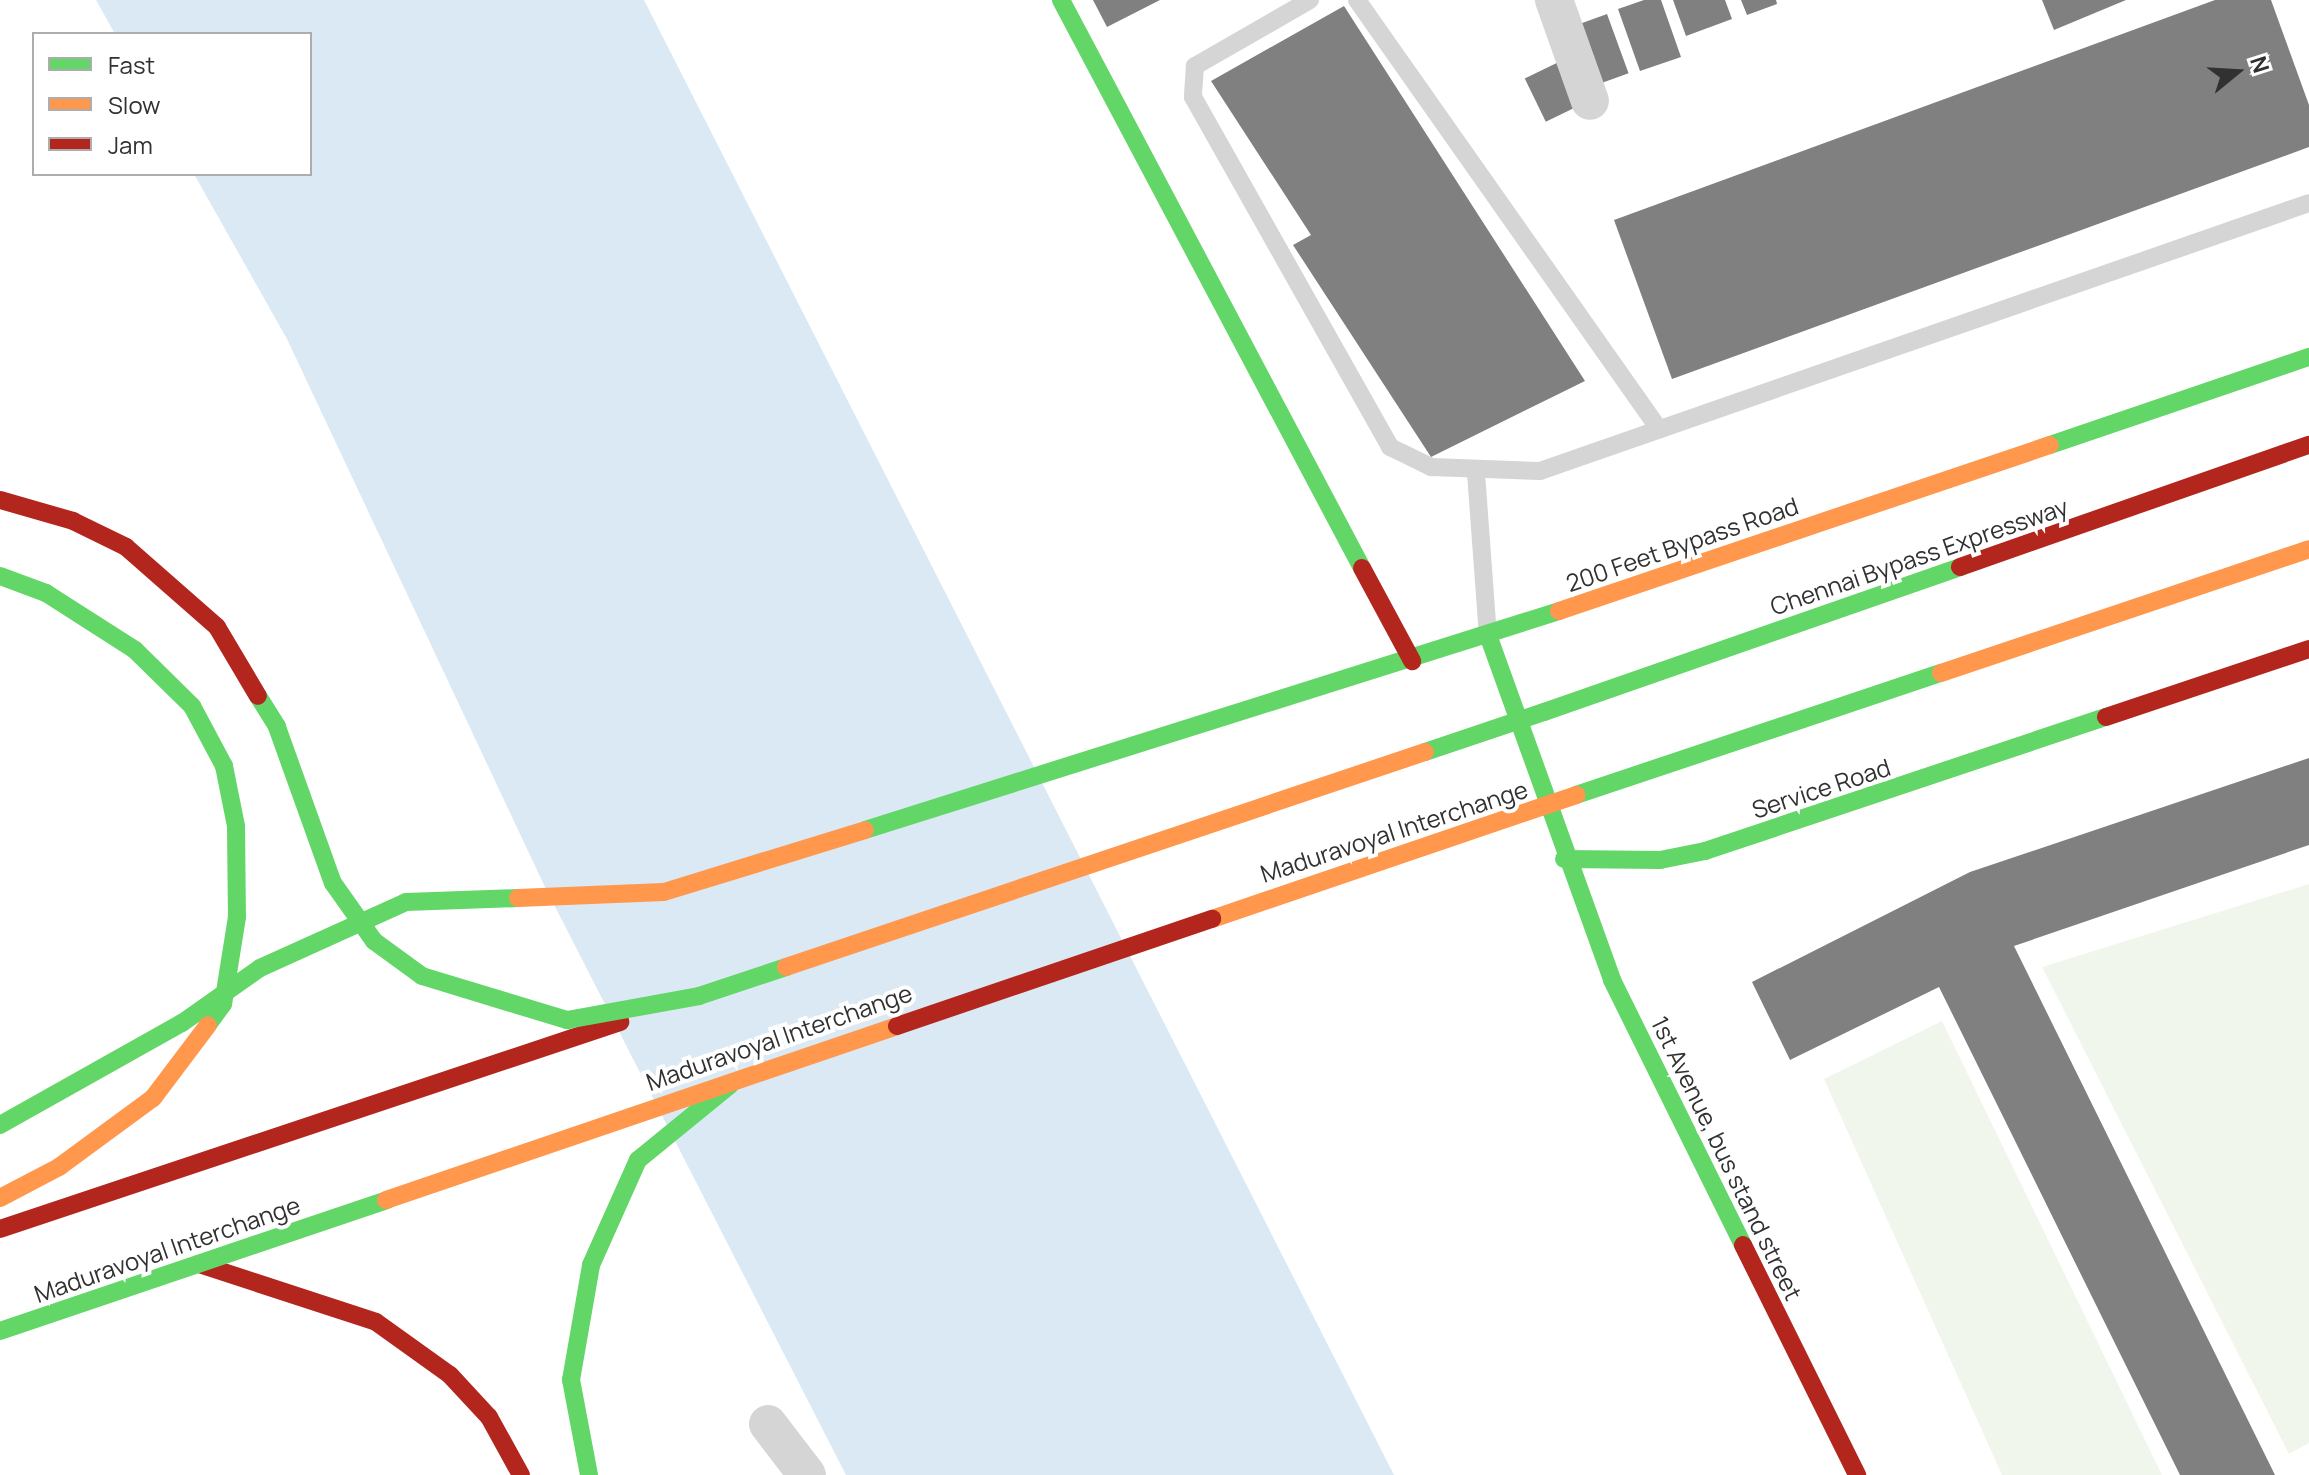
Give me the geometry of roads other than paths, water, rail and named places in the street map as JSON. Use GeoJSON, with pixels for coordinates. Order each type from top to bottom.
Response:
{"type":"FeatureCollection","features":[{"type":"Feature","properties":{"kind":"main road"},"geometry":{"type":"LineString","coordinates":[[1061,0],[1412,661]]}},
{"type":"Feature","properties":{"kind":"main road","name":"200 Feet Bypass Road"},"geometry":{"type":"LineString","coordinates":[[0,1125],[182,1023],[260,968],[406,902],[664,892],[1066,764],[1412,661],[2309,357]]}},
{"type":"Feature","properties":{"kind":"main road","name":"Chennai Bypass Expressway"},"geometry":{"type":"LineString","coordinates":[[699,996],[1544,712],[2309,445]]}},
{"type":"Feature","properties":{"kind":"main road"},"geometry":{"type":"LineString","coordinates":[[0,500],[73,521],[126,547],[217,627],[277,727],[333,883],[374,941],[410,967],[517,1012],[567,1020],[699,996]]}},
{"type":"Feature","properties":{"kind":"main road","name":"Maduravoyal Interchange"},"geometry":{"type":"LineString","coordinates":[[0,1331],[744,1073],[2309,549]]}},
{"type":"Feature","properties":{"kind":"main road"},"geometry":{"type":"LineString","coordinates":[[0,576],[46,593],[135,650],[192,706],[224,766],[236,826],[237,917],[223,1004],[153,1098],[59,1167],[0,1198]]}},
{"type":"Feature","properties":{"kind":"main road"},"geometry":{"type":"LineString","coordinates":[[1488,635],[1564,859]]}},
{"type":"Feature","properties":{"kind":"main road","name":"Service Road"},"geometry":{"type":"LineString","coordinates":[[1564,859],[1660,860],[1705,851],[2309,649]]}},
{"type":"Feature","properties":{"kind":"main road","name":"1st Avenue, bus stand street"},"geometry":{"type":"LineString","coordinates":[[1564,859],[1612,980],[1857,1475]]}},
{"type":"Feature","properties":{"kind":"main road"},"geometry":{"type":"LineString","coordinates":[[0,1229],[699,996]]}},
{"type":"Feature","properties":{"kind":"main road"},"geometry":{"type":"LineString","coordinates":[[589,1475],[571,1380],[591,1265],[638,1160],[744,1073]]}},
{"type":"Feature","properties":{"kind":"main road"},"geometry":{"type":"LineString","coordinates":[[199,1264],[376,1322],[450,1375],[489,1417],[521,1475]]}},
{"type":"Feature","properties":{"kind":"street"},"geometry":{"type":"LineString","coordinates":[[1554,0],[1590,101]]}},
{"type":"Feature","properties":{"kind":"street"},"geometry":{"type":"LineString","coordinates":[[768,1424],[807,1475]]}},
{"type":"Feature","properties":{"kind":"lane"},"geometry":{"type":"LineString","coordinates":[[1310,0],[1195,66],[1198,110],[1390,447],[1431,467],[1476,473],[1540,471],[2309,203]]}},
{"type":"Feature","properties":{"kind":"lane"},"geometry":{"type":"LineString","coordinates":[[1357,0],[1659,429]]}},
{"type":"Feature","properties":{"kind":"lane"},"geometry":{"type":"LineString","coordinates":[[1476,473],[1488,635]]}}]}
